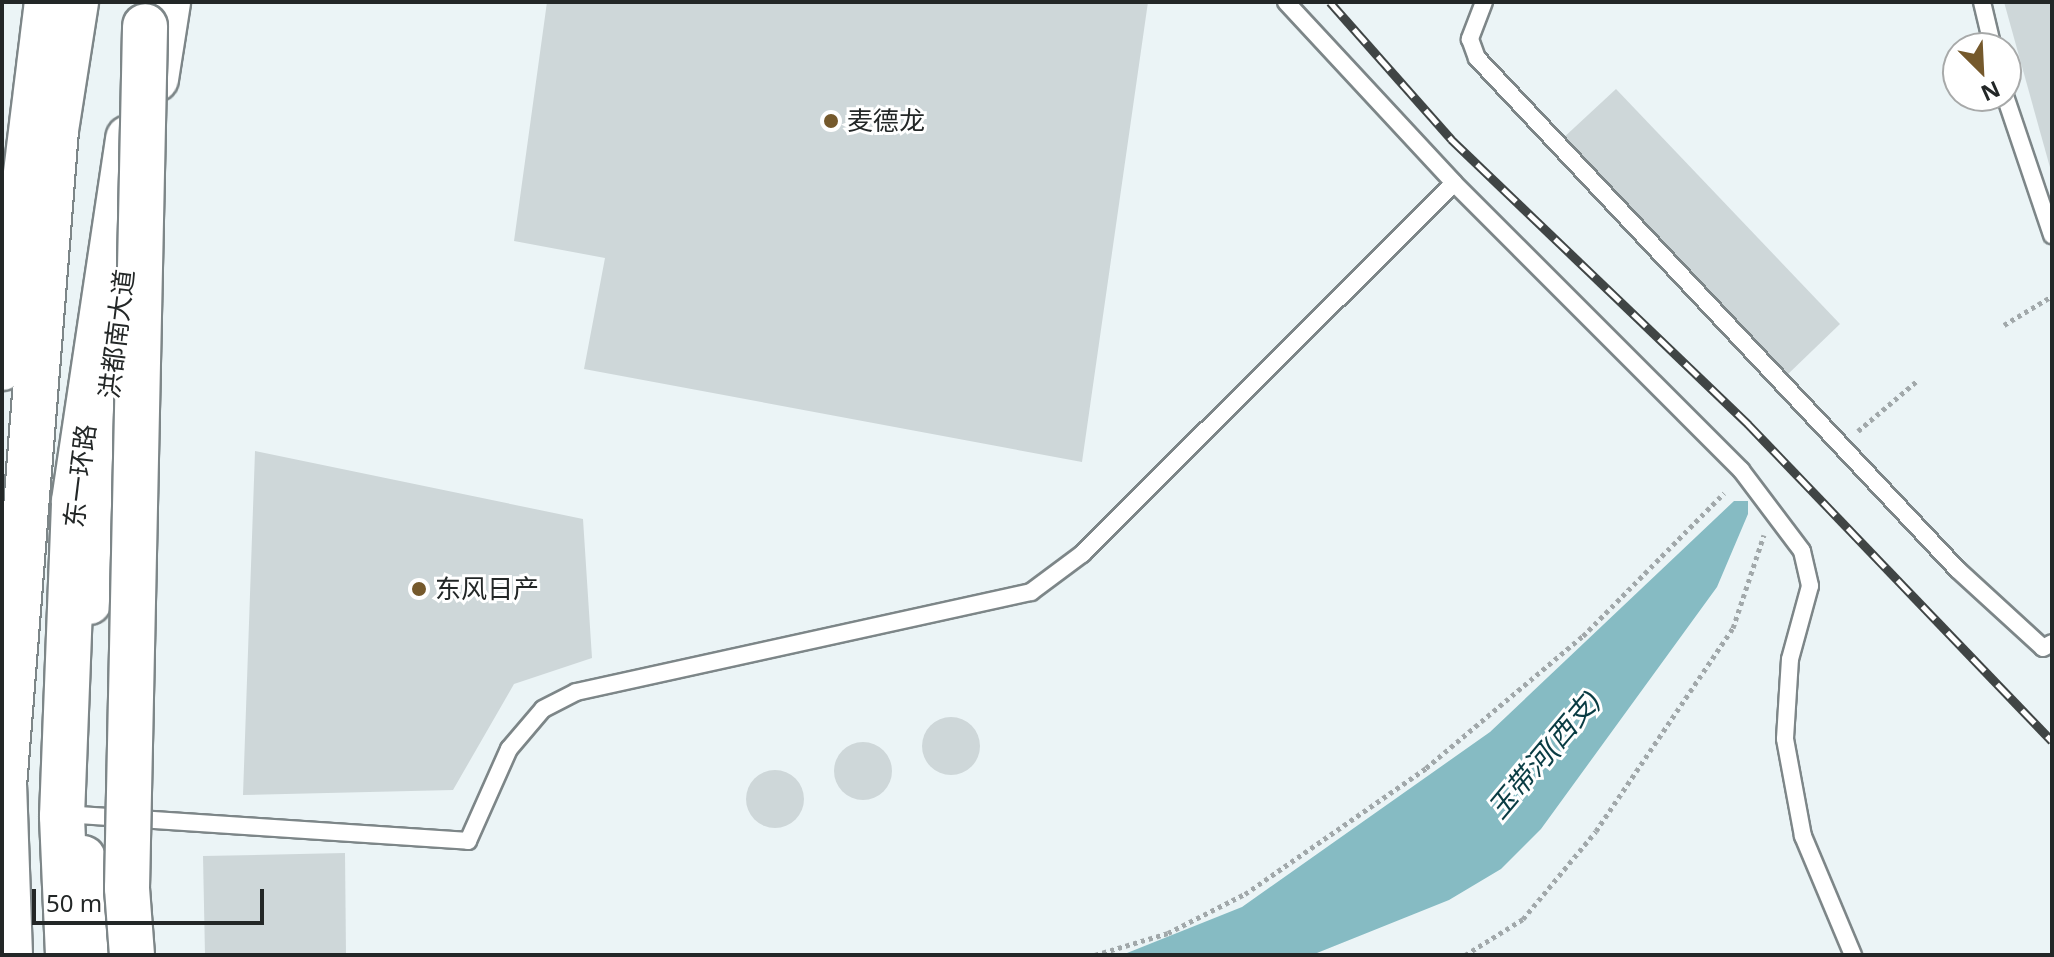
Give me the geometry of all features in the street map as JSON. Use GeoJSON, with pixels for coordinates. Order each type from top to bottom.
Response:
{"type":"FeatureCollection","features":[{"type":"Feature","properties":{"kind":"main road"},"geometry":{"type":"LineString","coordinates":[[2,368],[47,2]]}},
{"type":"Feature","properties":{"kind":"main road","name":"东一环路"},"geometry":{"type":"LineString","coordinates":[[10,955],[4,786],[56,130],[76,2]]}},
{"type":"Feature","properties":{"kind":"main road"},"geometry":{"type":"LineString","coordinates":[[132,955],[127,888],[154,10]]}},
{"type":"Feature","properties":{"kind":"main road","name":"东一环路"},"geometry":{"type":"LineString","coordinates":[[68,955],[62,816],[74,501],[154,10]]}},
{"type":"Feature","properties":{"kind":"main road","name":"洪都南大道"},"geometry":{"type":"LineString","coordinates":[[92,955],[79,815],[89,592],[154,10]]}},
{"type":"Feature","properties":{"kind":"main road"},"geometry":{"type":"LineString","coordinates":[[2,385],[56,130]]}},
{"type":"Feature","properties":{"kind":"lane"},"geometry":{"type":"LineString","coordinates":[[1286,2],[1454,183],[1741,470],[1802,551],[1810,586],[1790,659],[1785,739],[1803,836],[1853,955]]}},
{"type":"Feature","properties":{"kind":"lane"},"geometry":{"type":"LineString","coordinates":[[1484,2],[1470,39],[1477,58],[1958,570],[2043,648],[2052,643]]}},
{"type":"Feature","properties":{"kind":"lane"},"geometry":{"type":"LineString","coordinates":[[1982,2],[1989,32]]}},
{"type":"Feature","properties":{"kind":"lane"},"geometry":{"type":"LineString","coordinates":[[2010,112],[2052,235]]}},
{"type":"Feature","properties":{"kind":"lane"},"geometry":{"type":"LineString","coordinates":[[79,815],[468,841],[509,749],[543,709],[576,692],[1031,592],[1082,554],[1454,183]]}},
{"type":"Feature","properties":{"kind":"path"},"geometry":{"type":"LineString","coordinates":[[2004,325],[2052,296]]}},
{"type":"Feature","properties":{"kind":"path"},"geometry":{"type":"LineString","coordinates":[[1858,431],[1917,381]]}},
{"type":"Feature","properties":{"kind":"path"},"geometry":{"type":"LineString","coordinates":[[1095,955],[1168,933],[1245,894],[1426,768],[1583,636],[1724,493]]}},
{"type":"Feature","properties":{"kind":"path"},"geometry":{"type":"LineString","coordinates":[[1465,955],[1523,919],[1596,831],[1733,628],[1767,527]]}},
{"type":"Feature","properties":{"kind":"water","name":"玉带河(西支)"},"geometry":{"type":"Polygon","coordinates":[[[1734,501],[1748,501],[1748,514],[1717,587],[1541,829],[1501,869],[1449,900],[1312,955],[1122,955],[1242,907],[1490,732],[1734,501]]]}},
{"type":"Feature","properties":{"kind":"building","name":"麦德龙"},"geometry":{"type":"Polygon","coordinates":[[[547,2],[1148,2],[1082,462],[584,369],[605,258],[514,241],[547,2]]]}},
{"type":"Feature","properties":{"kind":"building"},"geometry":{"type":"Polygon","coordinates":[[[2004,2],[2052,2],[2052,171],[2022,67],[2022,32],[2012,32],[2004,2]]]}},
{"type":"Feature","properties":{"kind":"building"},"geometry":{"type":"Polygon","coordinates":[[[1616,89],[1840,324],[1786,376],[1561,140],[1616,89]]]}},
{"type":"Feature","properties":{"kind":"building","name":"东风日产"},"geometry":{"type":"Polygon","coordinates":[[[255,451],[583,519],[592,658],[514,684],[453,790],[243,795],[255,451]]]}},
{"type":"Feature","properties":{"kind":"building"},"geometry":{"type":"Polygon","coordinates":[[[951,717],[972,725],[980,746],[972,767],[951,775],[930,767],[922,746],[930,725],[951,717]]]}},
{"type":"Feature","properties":{"kind":"building"},"geometry":{"type":"Polygon","coordinates":[[[863,742],[884,750],[892,771],[884,792],[863,800],[842,792],[834,771],[842,750],[863,742]]]}},
{"type":"Feature","properties":{"kind":"building"},"geometry":{"type":"Polygon","coordinates":[[[775,770],[796,778],[804,799],[796,820],[775,828],[754,820],[746,799],[754,778],[775,770]]]}},
{"type":"Feature","properties":{"kind":"building"},"geometry":{"type":"Polygon","coordinates":[[[345,853],[346,955],[205,955],[203,856],[345,853]]]}},
{"type":"Feature","properties":{"kind":"railway"},"geometry":{"type":"LineString","coordinates":[[1330,2],[1451,139],[1748,424],[2052,741]]}},
{"type":"Feature","properties":{"kind":"place","name":"麦德龙"},"geometry":{"type":"Point","coordinates":[831,121]}},
{"type":"Feature","properties":{"kind":"place","name":"东风日产"},"geometry":{"type":"Point","coordinates":[419,589]}}]}
